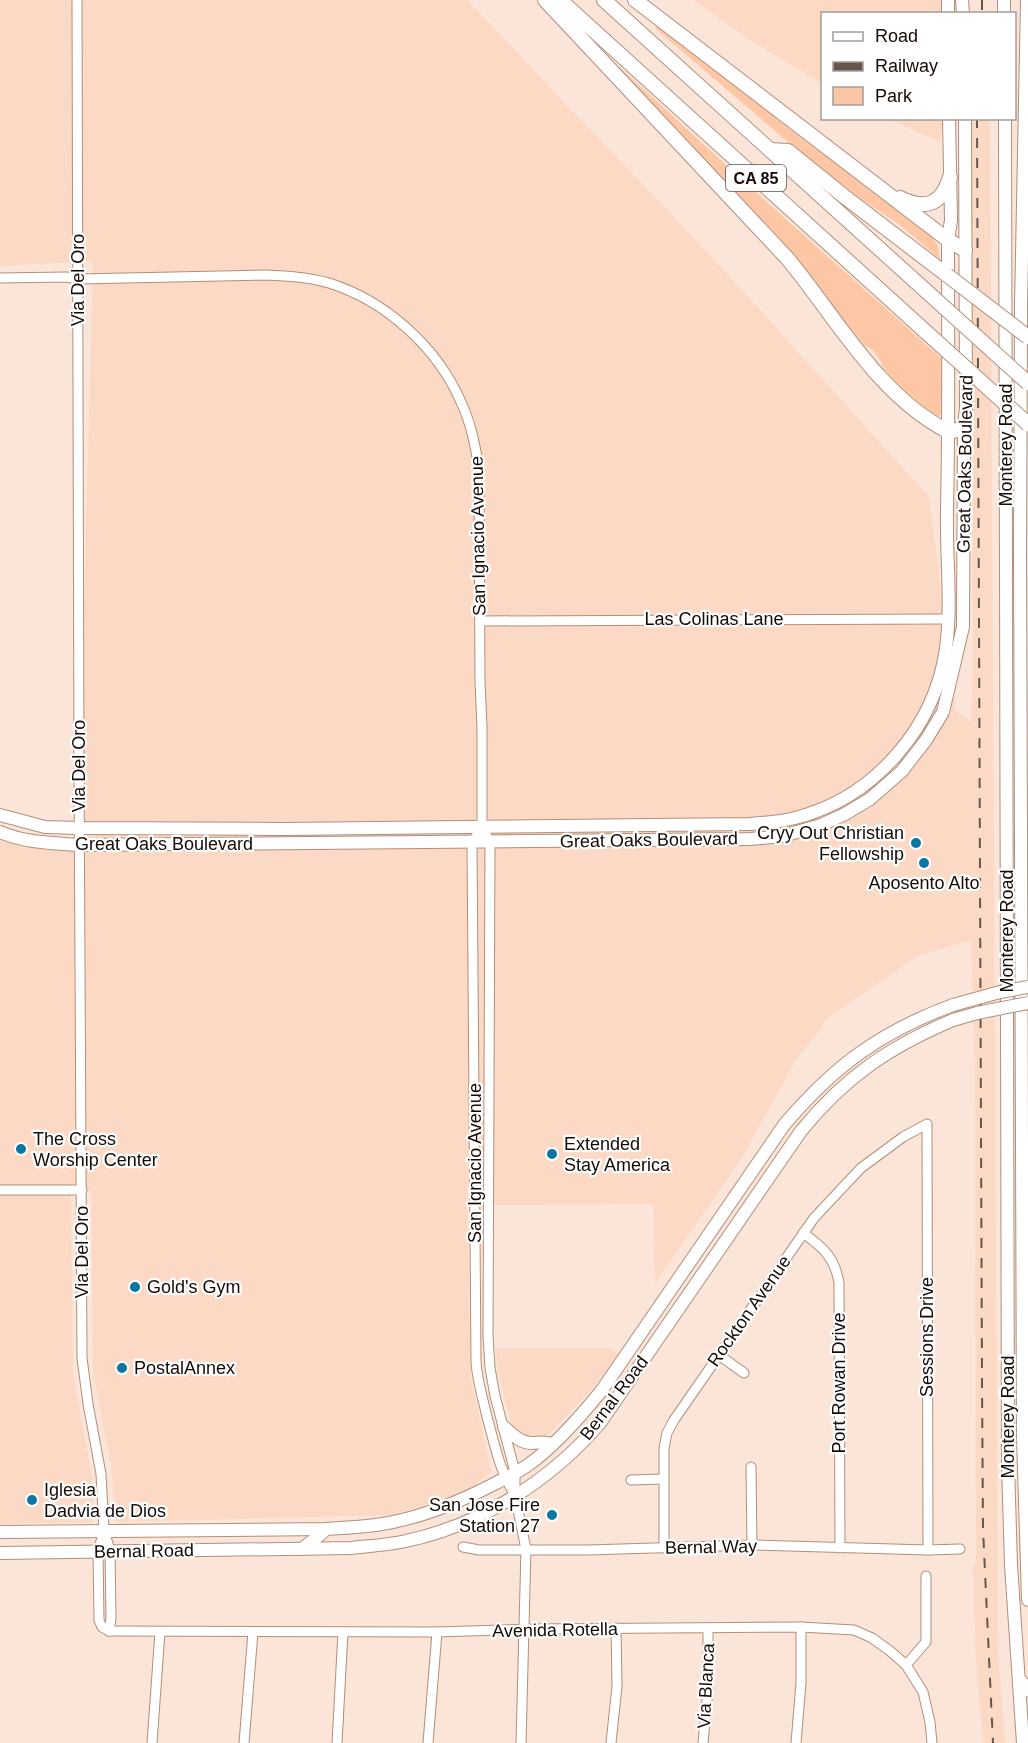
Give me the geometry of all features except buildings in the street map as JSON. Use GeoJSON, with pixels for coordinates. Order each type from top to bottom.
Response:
{"type":"FeatureCollection","features":[{"type":"Feature","properties":{"kind":"highway"},"geometry":{"type":"LineString","coordinates":[[545,0],[787,258],[876,373],[928,420],[949,432],[964,428]]}},
{"type":"Feature","properties":{"kind":"highway","name":"CA 85"},"geometry":{"type":"LineString","coordinates":[[560,0],[1028,424]]}},
{"type":"Feature","properties":{"kind":"highway","name":"CA 85"},"geometry":{"type":"LineString","coordinates":[[604,0],[1028,383]]}},
{"type":"Feature","properties":{"kind":"highway"},"geometry":{"type":"LineString","coordinates":[[635,0],[948,240],[965,250]]}},
{"type":"Feature","properties":{"kind":"highway"},"geometry":{"type":"LineString","coordinates":[[770,150],[788,151],[1028,337]]}},
{"type":"Feature","properties":{"kind":"highway"},"geometry":{"type":"LineString","coordinates":[[881,188],[907,201],[927,204],[938,200],[943,195],[950,177]]}},
{"type":"Feature","properties":{"kind":"main road","name":"Monterey Road"},"geometry":{"type":"LineString","coordinates":[[1027,0],[1020,591],[1025,800],[1028,1600]]}},
{"type":"Feature","properties":{"kind":"main road","name":"Great Oaks Boulevard"},"geometry":{"type":"LineString","coordinates":[[0,815],[45,827],[79,828],[284,829],[750,824],[795,818],[831,804],[861,787],[900,753],[925,715],[943,667],[946,646],[949,432],[948,240],[951,220],[949,120]]}},
{"type":"Feature","properties":{"kind":"main road","name":"Great Oaks Boulevard"},"geometry":{"type":"LineString","coordinates":[[0,832],[43,843],[80,845],[750,839],[783,836],[807,830],[836,819],[870,799],[902,771],[943,713],[963,627],[966,407],[964,120]]}},
{"type":"Feature","properties":{"kind":"main road","name":"Monterey Road"},"geometry":{"type":"LineString","coordinates":[[1005,120],[1009,1487],[1017,1676],[1023,1743]]}},
{"type":"Feature","properties":{"kind":"main road"},"geometry":{"type":"LineString","coordinates":[[948,619],[955,625],[954,645],[958,651]]}},
{"type":"Feature","properties":{"kind":"main road"},"geometry":{"type":"LineString","coordinates":[[666,825],[666,840]]}},
{"type":"Feature","properties":{"kind":"main road"},"geometry":{"type":"LineString","coordinates":[[278,844],[284,829]]}},
{"type":"Feature","properties":{"kind":"main road"},"geometry":{"type":"LineString","coordinates":[[1006,833],[1025,833]]}},
{"type":"Feature","properties":{"kind":"main road","name":"Bernal Road"},"geometry":{"type":"LineString","coordinates":[[0,1532],[326,1529],[374,1525],[415,1517],[460,1501],[510,1475],[534,1461],[575,1422],[602,1390],[784,1125],[806,1099],[841,1066],[881,1038],[919,1018],[953,1005],[1028,987]]}},
{"type":"Feature","properties":{"kind":"main road","name":"Bernal Road"},"geometry":{"type":"LineString","coordinates":[[0,1553],[351,1548],[406,1541],[463,1522],[515,1496],[564,1460],[600,1423],[796,1139],[825,1103],[855,1076],[912,1038],[953,1020],[1028,1003]]}},
{"type":"Feature","properties":{"kind":"main road"},"geometry":{"type":"LineString","coordinates":[[1007,1037],[1025,1039]]}},
{"type":"Feature","properties":{"kind":"main road"},"geometry":{"type":"LineString","coordinates":[[504,1427],[518,1440],[527,1443],[542,1441],[552,1444]]}},
{"type":"Feature","properties":{"kind":"main road"},"geometry":{"type":"LineString","coordinates":[[302,1550],[326,1529]]}},
{"type":"Feature","properties":{"kind":"street","name":"Via Del Oro"},"geometry":{"type":"LineString","coordinates":[[77,0],[81,1268],[84,1377],[101,1474],[104,1551],[111,1619],[109,1631]]}},
{"type":"Feature","properties":{"kind":"street","name":"San Ignacio Avenue"},"geometry":{"type":"LineString","coordinates":[[0,278],[293,276],[328,283],[354,293],[398,320],[418,338],[450,379],[462,403],[473,436],[479,468],[482,826],[490,843],[488,1335],[490,1368],[504,1427],[510,1475],[525,1549],[521,1743]]}},
{"type":"Feature","properties":{"kind":"street","name":"Las Colinas Lane"},"geometry":{"type":"LineString","coordinates":[[480,621],[948,619]]}},
{"type":"Feature","properties":{"kind":"street"},"geometry":{"type":"LineString","coordinates":[[472,843],[482,826]]}},
{"type":"Feature","properties":{"kind":"street","name":"San Ignacio Avenue"},"geometry":{"type":"LineString","coordinates":[[472,843],[476,1369],[487,1414],[510,1475]]}},
{"type":"Feature","properties":{"kind":"street","name":"Rockton Avenue"},"geometry":{"type":"LineString","coordinates":[[664,1548],[664,1448],[667,1433],[674,1420],[814,1218],[861,1168],[903,1137],[927,1124]]}},
{"type":"Feature","properties":{"kind":"street","name":"Sessions Drive"},"geometry":{"type":"LineString","coordinates":[[927,1124],[928,1550]]}},
{"type":"Feature","properties":{"kind":"street"},"geometry":{"type":"LineString","coordinates":[[0,1190],[82,1190]]}},
{"type":"Feature","properties":{"kind":"street","name":"Port Rowan Drive"},"geometry":{"type":"LineString","coordinates":[[802,1233],[828,1254],[837,1270],[839,1283],[840,1548]]}},
{"type":"Feature","properties":{"kind":"street"},"geometry":{"type":"LineString","coordinates":[[475,1247],[489,1251]]}},
{"type":"Feature","properties":{"kind":"street"},"geometry":{"type":"LineString","coordinates":[[1008,1254],[1025,1253]]}},
{"type":"Feature","properties":{"kind":"street"},"geometry":{"type":"LineString","coordinates":[[719,1355],[744,1373]]}},
{"type":"Feature","properties":{"kind":"street"},"geometry":{"type":"LineString","coordinates":[[751,1467],[752,1545]]}},
{"type":"Feature","properties":{"kind":"street"},"geometry":{"type":"LineString","coordinates":[[632,1480],[663,1479]]}},
{"type":"Feature","properties":{"kind":"street","name":"Bernal Way"},"geometry":{"type":"LineString","coordinates":[[463,1547],[478,1550],[588,1550],[752,1545],[960,1549]]}},
{"type":"Feature","properties":{"kind":"street"},"geometry":{"type":"LineString","coordinates":[[906,1665],[926,1642],[926,1576]]}},
{"type":"Feature","properties":{"kind":"street"},"geometry":{"type":"LineString","coordinates":[[796,1743],[801,1683],[801,1627]]}},
{"type":"Feature","properties":{"kind":"street","name":"Avenida Rotella"},"geometry":{"type":"LineString","coordinates":[[109,1631],[436,1632],[801,1627],[854,1630],[890,1650],[906,1665],[923,1692],[932,1743]]}},
{"type":"Feature","properties":{"kind":"street"},"geometry":{"type":"LineString","coordinates":[[611,1743],[617,1686],[616,1628]]}},
{"type":"Feature","properties":{"kind":"street","name":"Via Blanca"},"geometry":{"type":"LineString","coordinates":[[703,1743],[708,1689],[708,1628]]}},
{"type":"Feature","properties":{"kind":"street"},"geometry":{"type":"LineString","coordinates":[[152,1743],[160,1632]]}},
{"type":"Feature","properties":{"kind":"street"},"geometry":{"type":"LineString","coordinates":[[244,1743],[253,1632]]}},
{"type":"Feature","properties":{"kind":"street"},"geometry":{"type":"LineString","coordinates":[[337,1743],[343,1632]]}},
{"type":"Feature","properties":{"kind":"street"},"geometry":{"type":"LineString","coordinates":[[428,1743],[436,1632]]}},
{"type":"Feature","properties":{"kind":"street"},"geometry":{"type":"LineString","coordinates":[[1017,1676],[1025,1683],[1028,1692]]}},
{"type":"Feature","properties":{"kind":"shaded area"},"geometry":{"type":"Polygon","coordinates":[[[0,0],[467,0],[722,268],[929,497],[956,711],[971,722],[973,659],[971,120],[990,120],[998,1649],[1005,1743],[983,1743],[976,1660],[973,1566],[976,1566],[975,1066],[971,940],[917,956],[829,1017],[794,1063],[740,1161],[655,1283],[653,1204],[497,1205],[467,1187],[471,1380],[491,1471],[466,1493],[390,1515],[116,1522],[111,1466],[93,1372],[91,1191],[71,1195],[73,1373],[92,1477],[93,1522],[0,1524],[0,837],[75,851],[78,840],[93,261],[0,266],[0,0]]]}},
{"type":"Feature","properties":{"kind":"shaded area"},"geometry":{"type":"Polygon","coordinates":[[[693,0],[943,0],[943,12],[821,12],[821,82],[755,43],[693,0]]]}},
{"type":"Feature","properties":{"kind":"shaded area"},"geometry":{"type":"Polygon","coordinates":[[[892,120],[944,120],[940,142],[892,120]]]}},
{"type":"Feature","properties":{"kind":"shaded area"},"geometry":{"type":"Polygon","coordinates":[[[496,1348],[609,1348],[618,1354],[602,1377],[566,1417],[550,1433],[533,1443],[512,1427],[497,1369],[496,1348]]]}},
{"type":"Feature","properties":{"kind":"green space"},"geometry":{"type":"Polygon","coordinates":[[[657,24],[795,133],[931,235],[938,246],[940,259],[900,225],[861,199],[802,154],[655,28],[657,24]]]}},
{"type":"Feature","properties":{"kind":"green space"},"geometry":{"type":"Polygon","coordinates":[[[616,64],[941,358],[941,415],[937,417],[891,378],[876,353],[865,346],[797,261],[612,69],[616,64]]]}},
{"type":"Feature","properties":{"kind":"railway"},"geometry":{"type":"LineString","coordinates":[[982,0],[982,12]]}},
{"type":"Feature","properties":{"kind":"railway"},"geometry":{"type":"LineString","coordinates":[[977,120],[983,1529],[993,1743]]}},
{"type":"Feature","properties":{"kind":"place","name":"Cryy Out Christian Fellowship"},"geometry":{"type":"Point","coordinates":[916,843]}},
{"type":"Feature","properties":{"kind":"place","name":"Aposento Alto"},"geometry":{"type":"Point","coordinates":[924,863]}},
{"type":"Feature","properties":{"kind":"place","name":"The Cross Worship Center"},"geometry":{"type":"Point","coordinates":[21,1149]}},
{"type":"Feature","properties":{"kind":"place","name":"Extended Stay America"},"geometry":{"type":"Point","coordinates":[552,1154]}},
{"type":"Feature","properties":{"kind":"place","name":"Gold's Gym"},"geometry":{"type":"Point","coordinates":[135,1287]}},
{"type":"Feature","properties":{"kind":"place","name":"PostalAnnex"},"geometry":{"type":"Point","coordinates":[122,1368]}},
{"type":"Feature","properties":{"kind":"place","name":"Iglesia Dadvia de Dios"},"geometry":{"type":"Point","coordinates":[32,1500]}},
{"type":"Feature","properties":{"kind":"place","name":"San Jose Fire Station 27"},"geometry":{"type":"Point","coordinates":[552,1515]}}]}
